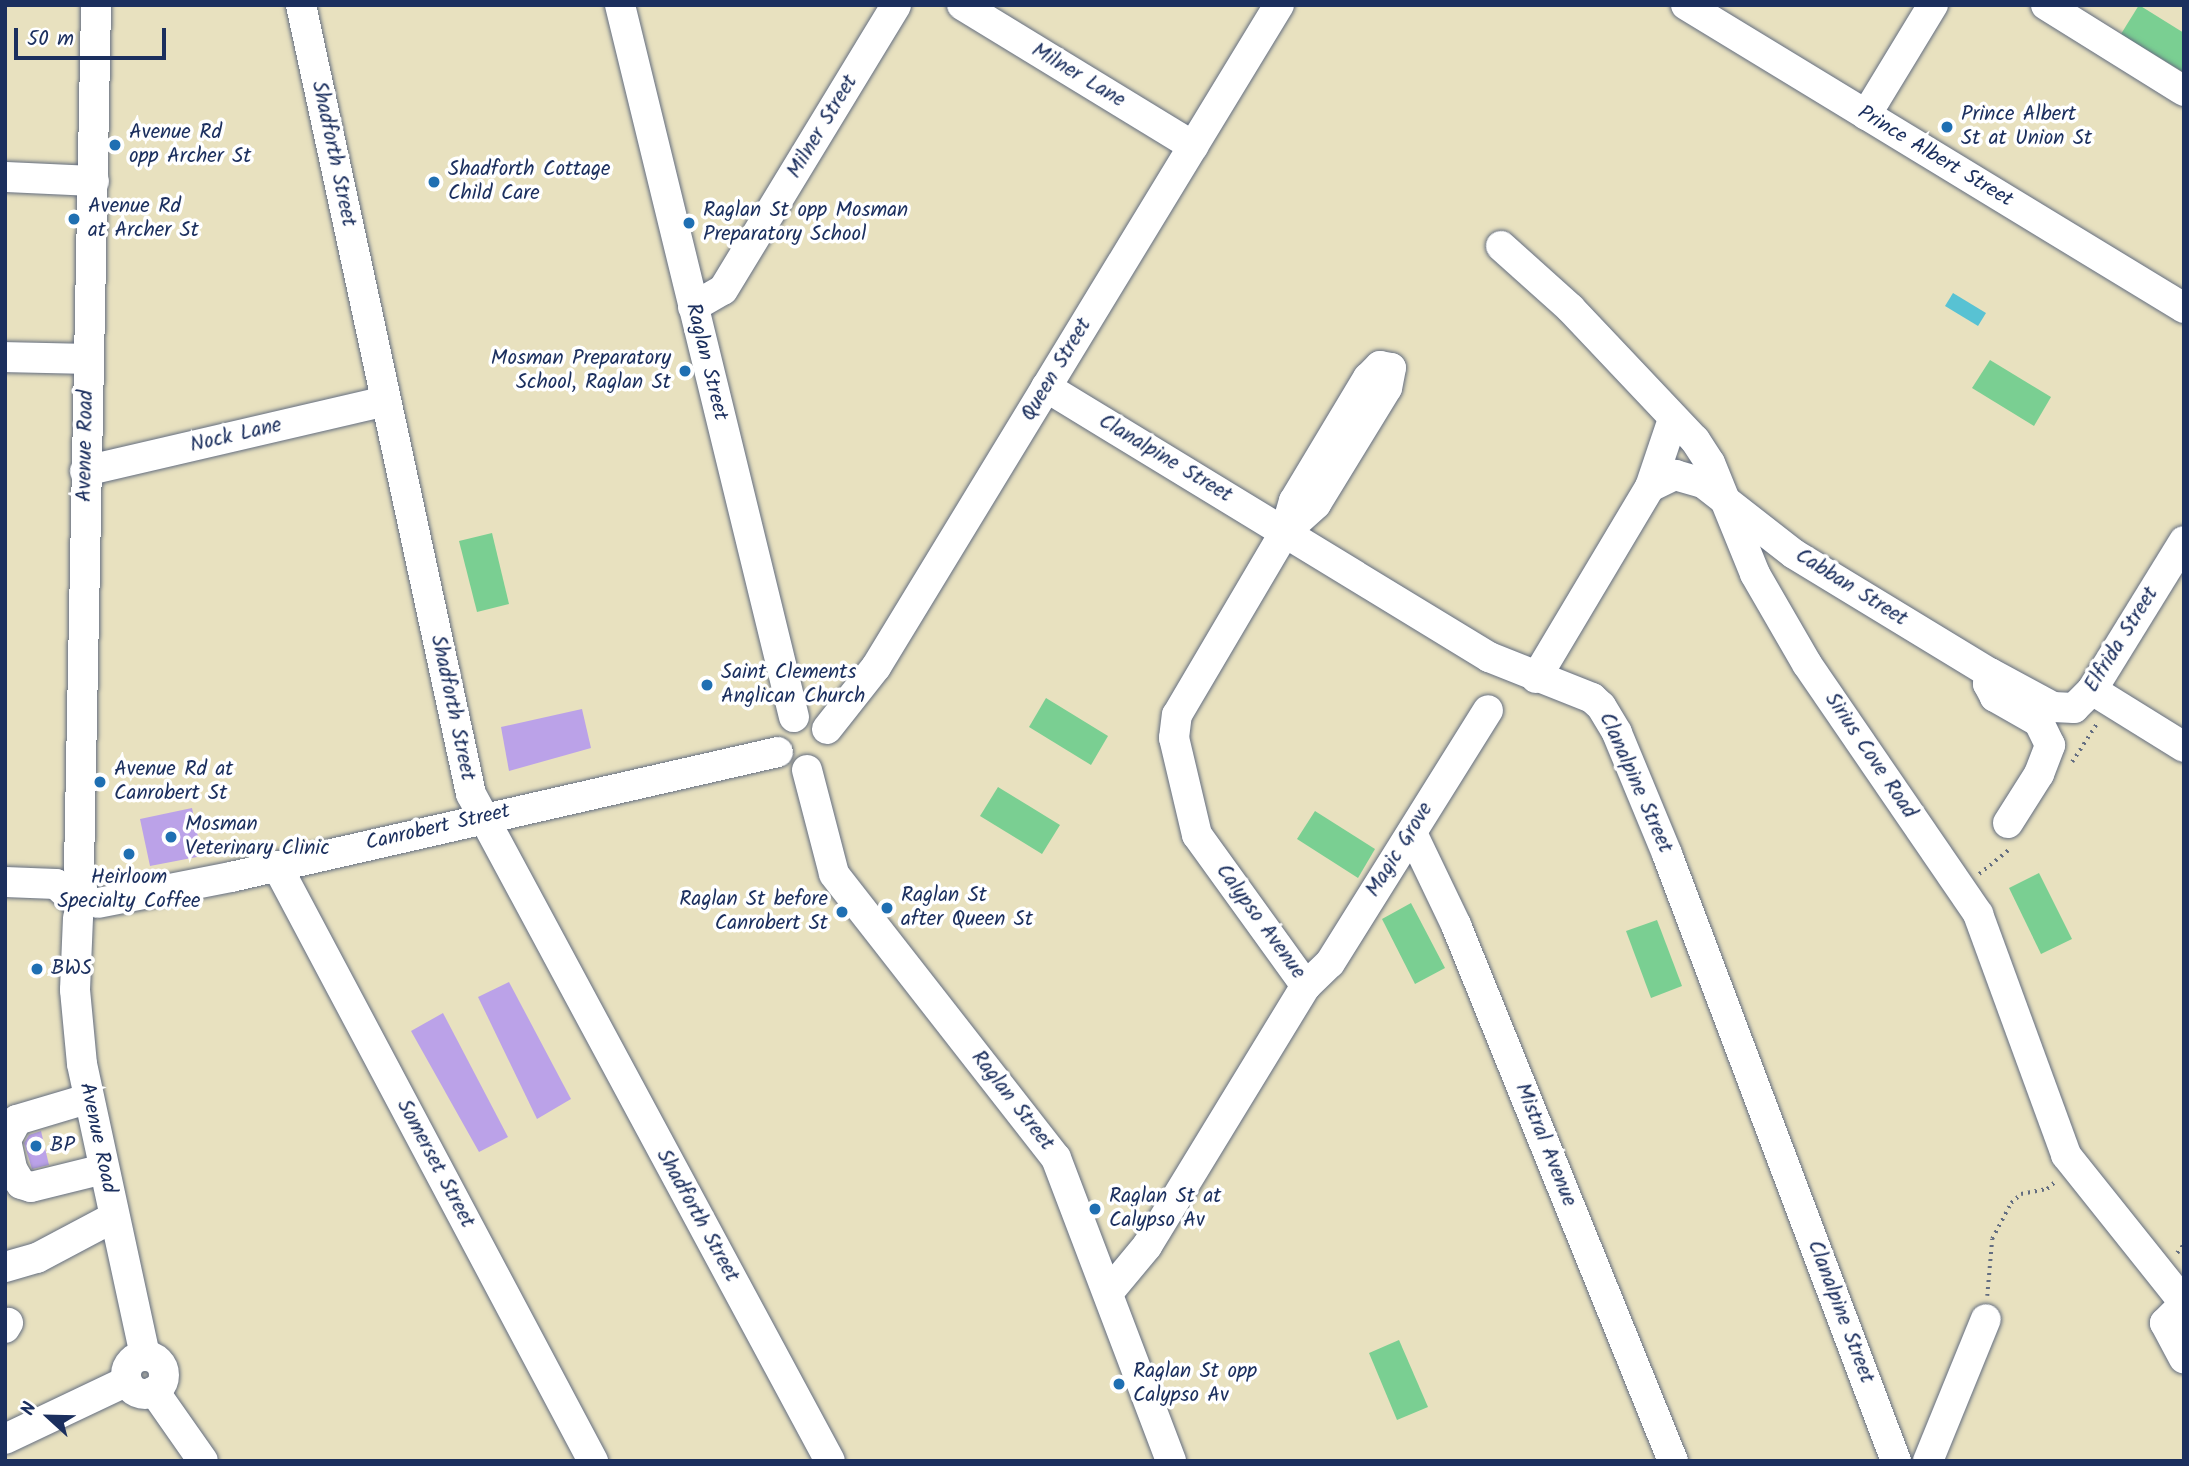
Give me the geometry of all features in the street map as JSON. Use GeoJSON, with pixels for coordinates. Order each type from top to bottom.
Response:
{"type":"FeatureCollection","features":[{"type":"Feature","properties":{"kind":"street","name":"Avenue Road"},"geometry":{"type":"LineString","coordinates":[[96,5],[94,181],[85,471],[79,868],[82,901],[75,990],[87,1099],[145,1355]]}},
{"type":"Feature","properties":{"kind":"street","name":"Shadforth Street"},"geometry":{"type":"LineString","coordinates":[[301,5],[464,767],[482,818],[830,1461]]}},
{"type":"Feature","properties":{"kind":"street","name":"Raglan Street"},"geometry":{"type":"LineString","coordinates":[[620,5],[794,717]]}},
{"type":"Feature","properties":{"kind":"street","name":"Milner Street"},"geometry":{"type":"LineString","coordinates":[[693,307],[723,290],[896,5]]}},
{"type":"Feature","properties":{"kind":"street","name":"Milner Lane"},"geometry":{"type":"LineString","coordinates":[[962,5],[1193,146]]}},
{"type":"Feature","properties":{"kind":"street","name":"Queen Street"},"geometry":{"type":"LineString","coordinates":[[827,729],[860,692],[1279,5]]}},
{"type":"Feature","properties":{"kind":"street","name":"Prince Albert Street"},"geometry":{"type":"LineString","coordinates":[[1686,5],[1870,107],[2184,289]]}},
{"type":"Feature","properties":{"kind":"street","name":"Prince Albert Street"},"geometry":{"type":"LineString","coordinates":[[1721,5],[1870,107],[2184,308]]}},
{"type":"Feature","properties":{"kind":"street"},"geometry":{"type":"LineString","coordinates":[[1870,107],[1933,5]]}},
{"type":"Feature","properties":{"kind":"street"},"geometry":{"type":"LineString","coordinates":[[2046,5],[2184,91]]}},
{"type":"Feature","properties":{"kind":"street"},"geometry":{"type":"LineString","coordinates":[[5,177],[94,181]]}},
{"type":"Feature","properties":{"kind":"street","name":"Sirius Cove Road"},"geometry":{"type":"LineString","coordinates":[[1501,246],[1570,308],[1702,451],[1755,574],[1807,664],[1960,888],[1984,928],[2055,1130],[2072,1164],[2184,1303]]}},
{"type":"Feature","properties":{"kind":"street"},"geometry":{"type":"LineString","coordinates":[[5,356],[87,359]]}},
{"type":"Feature","properties":{"kind":"street","name":"Calypso Avenue"},"geometry":{"type":"LineString","coordinates":[[1108,1293],[1147,1246],[1306,986],[1196,835],[1174,738],[1181,706],[1285,532],[1294,501],[1368,378],[1380,366],[1391,368],[1387,388],[1316,504],[1285,532]]}},
{"type":"Feature","properties":{"kind":"street","name":"Clanalpine Street"},"geometry":{"type":"LineString","coordinates":[[1046,387],[1489,657],[1536,678],[1592,698],[1617,733],[1896,1461]]}},
{"type":"Feature","properties":{"kind":"street","name":"Nock Lane"},"geometry":{"type":"LineString","coordinates":[[85,471],[386,401]]}},
{"type":"Feature","properties":{"kind":"street"},"geometry":{"type":"LineString","coordinates":[[1536,678],[1650,487],[1673,419]]}},
{"type":"Feature","properties":{"kind":"street"},"geometry":{"type":"LineString","coordinates":[[1650,487],[1675,475],[1696,479],[1719,494]]}},
{"type":"Feature","properties":{"kind":"street","name":"Cabban Street"},"geometry":{"type":"LineString","coordinates":[[1719,494],[1794,554],[1990,673]]}},
{"type":"Feature","properties":{"kind":"street","name":"Elfrida Street"},"geometry":{"type":"LineString","coordinates":[[1990,673],[2063,710],[2074,708],[2092,690],[2184,541]]}},
{"type":"Feature","properties":{"kind":"street"},"geometry":{"type":"LineString","coordinates":[[1990,673],[1988,684],[1995,697],[2039,722],[2050,745],[2012,833]]}},
{"type":"Feature","properties":{"kind":"street"},"geometry":{"type":"LineString","coordinates":[[2092,690],[2184,747]]}},
{"type":"Feature","properties":{"kind":"street","name":"Magic Grove"},"geometry":{"type":"LineString","coordinates":[[1306,986],[1330,963],[1488,710]]}},
{"type":"Feature","properties":{"kind":"street"},"geometry":{"type":"LineString","coordinates":[[809,716],[827,729],[828,755],[807,770],[788,765],[778,752],[780,729],[794,717],[809,716]]}},
{"type":"Feature","properties":{"kind":"street","name":"Canrobert Street"},"geometry":{"type":"LineString","coordinates":[[82,901],[277,866],[778,752]]}},
{"type":"Feature","properties":{"kind":"street","name":"Raglan Street"},"geometry":{"type":"LineString","coordinates":[[807,770],[834,874],[1056,1158],[1171,1461]]}},
{"type":"Feature","properties":{"kind":"street","name":"Mistral Avenue"},"geometry":{"type":"LineString","coordinates":[[1412,833],[1457,925],[1673,1461]]}},
{"type":"Feature","properties":{"kind":"street","name":"Somerset Street"},"geometry":{"type":"LineString","coordinates":[[277,866],[593,1461]]}},
{"type":"Feature","properties":{"kind":"street"},"geometry":{"type":"LineString","coordinates":[[5,882],[56,884],[82,901]]}},
{"type":"Feature","properties":{"kind":"street"},"geometry":{"type":"LineString","coordinates":[[87,1099],[17,1120],[6,1140],[12,1169],[21,1184],[31,1187],[104,1169]]}},
{"type":"Feature","properties":{"kind":"street"},"geometry":{"type":"LineString","coordinates":[[5,1267],[37,1258],[114,1217]]}},
{"type":"Feature","properties":{"kind":"street"},"geometry":{"type":"LineString","coordinates":[[2184,1303],[2165,1323],[2184,1358]]}},
{"type":"Feature","properties":{"kind":"street"},"geometry":{"type":"LineString","coordinates":[[1928,1461],[1986,1319]]}},
{"type":"Feature","properties":{"kind":"street"},"geometry":{"type":"LineString","coordinates":[[145,1355],[156,1359],[163,1370],[162,1382],[154,1391],[138,1392],[127,1381],[129,1364],[145,1355]]}},
{"type":"Feature","properties":{"kind":"street"},"geometry":{"type":"LineString","coordinates":[[5,1438],[127,1381]]}},
{"type":"Feature","properties":{"kind":"street"},"geometry":{"type":"LineString","coordinates":[[154,1391],[203,1461]]}},
{"type":"Feature","properties":{"kind":"path"},"geometry":{"type":"LineString","coordinates":[[2073,760],[2089,736]]}},
{"type":"Feature","properties":{"kind":"path"},"geometry":{"type":"LineString","coordinates":[[1960,888],[2012,833]]}},
{"type":"Feature","properties":{"kind":"path"},"geometry":{"type":"LineString","coordinates":[[1986,1319],[1992,1239],[2011,1203],[2021,1194],[2047,1189],[2072,1164]]}},
{"type":"Feature","properties":{"kind":"path"},"geometry":{"type":"LineString","coordinates":[[2175,1256],[2184,1244]]}},
{"type":"Feature","properties":{"kind":"green space"},"geometry":{"type":"Polygon","coordinates":[[[2139,5],[2184,33],[2183,72],[2121,34],[2139,5]]]}},
{"type":"Feature","properties":{"kind":"green space"},"geometry":{"type":"Polygon","coordinates":[[[1990,360],[2051,397],[2034,426],[1972,388],[1990,360]]]}},
{"type":"Feature","properties":{"kind":"green space"},"geometry":{"type":"Polygon","coordinates":[[[492,533],[509,604],[477,612],[459,541],[492,533]]]}},
{"type":"Feature","properties":{"kind":"green space"},"geometry":{"type":"Polygon","coordinates":[[[1046,698],[1108,736],[1091,765],[1029,727],[1046,698]]]}},
{"type":"Feature","properties":{"kind":"green space"},"geometry":{"type":"Polygon","coordinates":[[[998,787],[1060,825],[1042,854],[980,816],[998,787]]]}},
{"type":"Feature","properties":{"kind":"green space"},"geometry":{"type":"Polygon","coordinates":[[[1315,811],[1375,849],[1358,878],[1297,839],[1315,811]]]}},
{"type":"Feature","properties":{"kind":"green space"},"geometry":{"type":"Polygon","coordinates":[[[2039,873],[2072,939],[2041,954],[2009,888],[2039,873]]]}},
{"type":"Feature","properties":{"kind":"green space"},"geometry":{"type":"Polygon","coordinates":[[[1411,903],[1445,968],[1415,984],[1382,919],[1411,903]]]}},
{"type":"Feature","properties":{"kind":"green space"},"geometry":{"type":"Polygon","coordinates":[[[1657,920],[1682,986],[1651,998],[1626,931],[1657,920]]]}},
{"type":"Feature","properties":{"kind":"green space"},"geometry":{"type":"Polygon","coordinates":[[[1399,1340],[1428,1407],[1397,1420],[1369,1353],[1399,1340]]]}},
{"type":"Feature","properties":{"kind":"water"},"geometry":{"type":"Polygon","coordinates":[[[1953,293],[1986,313],[1978,326],[1945,306],[1953,293]]]}},
{"type":"Feature","properties":{"kind":"building"},"geometry":{"type":"Polygon","coordinates":[[[582,709],[591,748],[509,771],[501,727],[582,709]]]}},
{"type":"Feature","properties":{"kind":"building","name":"Mosman Veterinary Clinic"},"geometry":{"type":"Polygon","coordinates":[[[192,808],[202,856],[150,866],[140,819],[192,808]]]}},
{"type":"Feature","properties":{"kind":"building"},"geometry":{"type":"Polygon","coordinates":[[[509,982],[571,1099],[537,1119],[478,997],[509,982]]]}},
{"type":"Feature","properties":{"kind":"building"},"geometry":{"type":"Polygon","coordinates":[[[443,1013],[508,1137],[479,1152],[411,1031],[443,1013]]]}},
{"type":"Feature","properties":{"kind":"building"},"geometry":{"type":"Polygon","coordinates":[[[41,1131],[49,1165],[32,1169],[24,1143],[29,1135],[41,1131]]]}},
{"type":"Feature","properties":{"kind":"place","name":"Prince Albert St at Union St"},"geometry":{"type":"Point","coordinates":[1947,127]}},
{"type":"Feature","properties":{"kind":"place","name":"Avenue Rd opp Archer St"},"geometry":{"type":"Point","coordinates":[115,145]}},
{"type":"Feature","properties":{"kind":"place","name":"Shadforth Cottage Child Care"},"geometry":{"type":"Point","coordinates":[434,182]}},
{"type":"Feature","properties":{"kind":"place","name":"Avenue Rd at Archer St"},"geometry":{"type":"Point","coordinates":[74,219]}},
{"type":"Feature","properties":{"kind":"place","name":"Raglan St opp Mosman Preparatory School"},"geometry":{"type":"Point","coordinates":[689,223]}},
{"type":"Feature","properties":{"kind":"place","name":"Mosman Preparatory School, Raglan St"},"geometry":{"type":"Point","coordinates":[685,371]}},
{"type":"Feature","properties":{"kind":"place","name":"Saint Clements Anglican Church"},"geometry":{"type":"Point","coordinates":[707,685]}},
{"type":"Feature","properties":{"kind":"place","name":"Avenue Rd at Canrobert St"},"geometry":{"type":"Point","coordinates":[100,782]}},
{"type":"Feature","properties":{"kind":"place","name":"Mosman Veterinary Clinic"},"geometry":{"type":"Point","coordinates":[171,837]}},
{"type":"Feature","properties":{"kind":"place","name":"Heirloom Specialty Coffee"},"geometry":{"type":"Point","coordinates":[129,854]}},
{"type":"Feature","properties":{"kind":"place","name":"Raglan St after Queen St"},"geometry":{"type":"Point","coordinates":[887,908]}},
{"type":"Feature","properties":{"kind":"place","name":"Raglan St before Canrobert St"},"geometry":{"type":"Point","coordinates":[842,912]}},
{"type":"Feature","properties":{"kind":"place","name":"BWS"},"geometry":{"type":"Point","coordinates":[37,969]}},
{"type":"Feature","properties":{"kind":"place","name":"BP"},"geometry":{"type":"Point","coordinates":[36,1146]}},
{"type":"Feature","properties":{"kind":"place","name":"Raglan St at Calypso Av"},"geometry":{"type":"Point","coordinates":[1095,1209]}},
{"type":"Feature","properties":{"kind":"place","name":"Raglan St opp Calypso Av"},"geometry":{"type":"Point","coordinates":[1119,1384]}}]}
